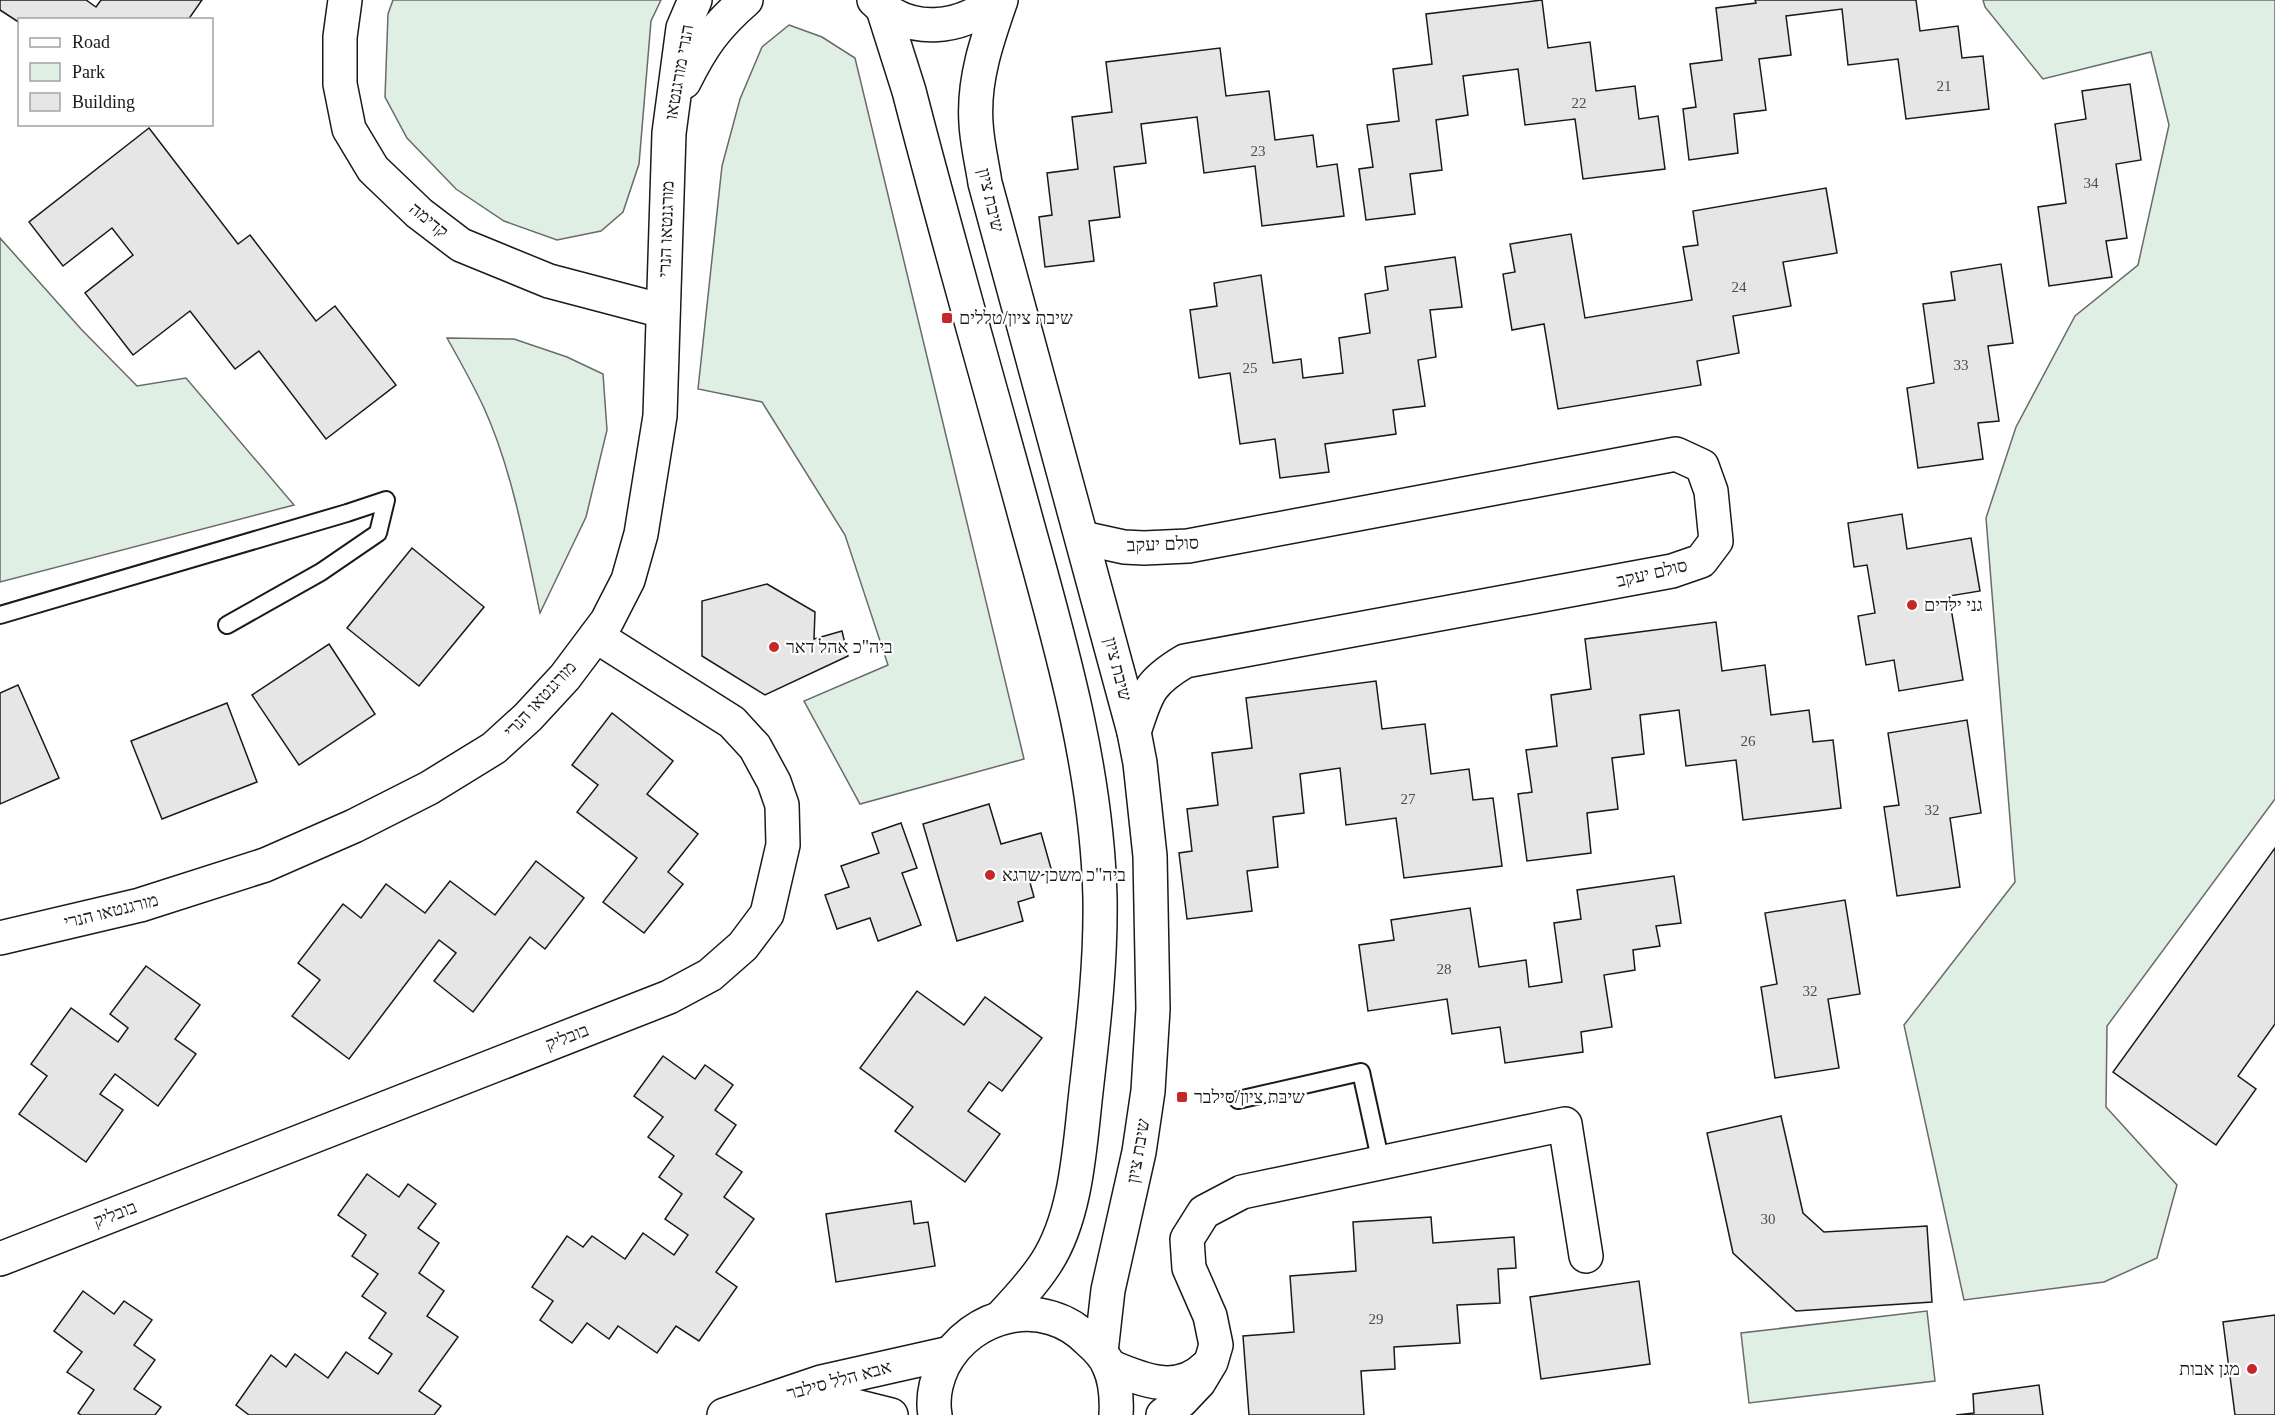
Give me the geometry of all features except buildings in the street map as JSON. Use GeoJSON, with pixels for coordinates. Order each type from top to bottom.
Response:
{"type":"FeatureCollection","features":[{"type":"Feature","properties":{"kind":"street","name":"קדימה"},"geometry":{"type":"LineString","coordinates":[[345,0],[340,37],[340,84],[349,129],[373,169],[381,177],[419,213],[461,245],[549,281],[663,311]]}},
{"type":"Feature","properties":{"kind":"street","name":"הנרי מורגנטאו"},"geometry":{"type":"LineString","coordinates":[[669,133],[683,28],[695,0]]}},
{"type":"Feature","properties":{"kind":"street","name":"הנרי מורגנטאו"},"geometry":{"type":"LineString","coordinates":[[669,133],[683,85],[701,48],[722,21],[746,0]]}},
{"type":"Feature","properties":{"kind":"street"},"geometry":{"type":"LineString","coordinates":[[878,4],[906,21],[932,25],[958,22],[982,12],[999,0]]}},
{"type":"Feature","properties":{"kind":"street","name":"שיבת ציון"},"geometry":{"type":"LineString","coordinates":[[999,0],[977,84],[976,122],[985,183],[1134,732],[1140,763],[1150,856],[1153,1009],[1148,1091],[1139,1152],[1108,1290],[1105,1359]]}},
{"type":"Feature","properties":{"kind":"street"},"geometry":{"type":"LineString","coordinates":[[878,4],[909,91],[1062,649],[1088,768],[1095,830],[1100,897],[1099,960],[1076,1172],[1068,1209],[1048,1260],[1030,1285],[1001,1317]]}},
{"type":"Feature","properties":{"kind":"street","name":"מורגנטאו הנרי"},"geometry":{"type":"LineString","coordinates":[[0,938],[140,905],[265,865],[354,826],[429,788],[494,748],[528,717],[565,677],[607,621],[628,580],[641,534],[660,416],[669,133]]}},
{"type":"Feature","properties":{"kind":"street","name":"סולם יעקב"},"geometry":{"type":"LineString","coordinates":[[1083,538],[1124,547],[1188,546],[1676,453],[1702,466],[1711,491],[1716,540],[1701,561],[1660,573],[1185,661],[1163,674],[1146,694],[1134,732]]}},
{"type":"Feature","properties":{"kind":"street","name":"בובליק"},"geometry":{"type":"LineString","coordinates":[[0,1259],[669,997],[710,975],[743,946],[767,914],[777,877],[783,845],[782,805],[774,782],[756,747],[732,722],[596,636]]}},
{"type":"Feature","properties":{"kind":"street"},"geometry":{"type":"LineString","coordinates":[[1163,1415],[1181,1401],[1199,1382],[1211,1362],[1216,1345],[1210,1316],[1189,1268],[1187,1239],[1204,1212],[1242,1192],[1565,1124],[1586,1256]]}},
{"type":"Feature","properties":{"kind":"street"},"geometry":{"type":"LineString","coordinates":[[935,1415],[933,1406],[937,1378],[950,1353],[973,1330],[1001,1317],[1029,1314],[1056,1319],[1081,1332],[1105,1359],[1144,1380],[1161,1384],[1190,1378],[1202,1372],[1211,1362]]}},
{"type":"Feature","properties":{"kind":"street","name":"אבא הלל סילבר"},"geometry":{"type":"LineString","coordinates":[[726,1414],[821,1383],[950,1353]]}},
{"type":"Feature","properties":{"kind":"street"},"geometry":{"type":"LineString","coordinates":[[1105,1359],[1117,1393],[1116,1415]]}},
{"type":"Feature","properties":{"kind":"street","name":"אבא הלל סילבר"},"geometry":{"type":"LineString","coordinates":[[726,1414],[774,1404],[812,1403],[852,1405],[891,1415]]}},
{"type":"Feature","properties":{"kind":"lane"},"geometry":{"type":"LineString","coordinates":[[0,615],[386,500],[378,533],[321,572],[227,625]]}},
{"type":"Feature","properties":{"kind":"lane"},"geometry":{"type":"LineString","coordinates":[[1238,1100],[1361,1072],[1381,1163]]}},
{"type":"Feature","properties":{"kind":"green space"},"geometry":{"type":"Polygon","coordinates":[[[393,0],[661,0],[651,21],[639,164],[623,212],[601,231],[557,240],[504,221],[456,189],[407,138],[385,97],[388,14],[393,0]]]}},
{"type":"Feature","properties":{"kind":"green space"},"geometry":{"type":"Polygon","coordinates":[[[1983,0],[2275,0],[2275,799],[2107,1026],[2106,1107],[2177,1185],[2157,1258],[2104,1282],[1964,1300],[1904,1025],[2015,882],[1986,518],[2016,427],[2075,316],[2138,265],[2169,125],[2151,52],[2043,79],[1985,7],[1983,0]]]}},
{"type":"Feature","properties":{"kind":"green space"},"geometry":{"type":"Polygon","coordinates":[[[789,25],[822,37],[855,58],[1024,759],[860,804],[804,701],[888,665],[845,535],[762,402],[698,389],[722,166],[740,99],[762,47],[789,25]]]}},
{"type":"Feature","properties":{"kind":"green space"},"geometry":{"type":"Polygon","coordinates":[[[0,238],[81,329],[137,386],[186,378],[294,505],[0,582],[0,238]]]}},
{"type":"Feature","properties":{"kind":"green space"},"geometry":{"type":"Polygon","coordinates":[[[447,338],[514,339],[567,357],[603,374],[607,430],[586,517],[540,613],[524,535],[503,456],[484,408],[447,338]]]}},
{"type":"Feature","properties":{"kind":"green space"},"geometry":{"type":"Polygon","coordinates":[[[1927,1311],[1935,1381],[1749,1403],[1741,1333],[1927,1311]]]}},
{"type":"Feature","properties":{"kind":"place","name":"שיבת ציון/טללים"},"geometry":{"type":"Point","coordinates":[947,318]}},
{"type":"Feature","properties":{"kind":"place","name":"גני ילדים"},"geometry":{"type":"Point","coordinates":[1912,605]}},
{"type":"Feature","properties":{"kind":"place","name":"ביה\"כ אהל דאר"},"geometry":{"type":"Point","coordinates":[774,647]}},
{"type":"Feature","properties":{"kind":"place","name":"ביה\"כ משכן שרגא"},"geometry":{"type":"Point","coordinates":[990,875]}},
{"type":"Feature","properties":{"kind":"place","name":"שיבת ציון/סילבר"},"geometry":{"type":"Point","coordinates":[1182,1097]}},
{"type":"Feature","properties":{"kind":"place","name":"מגן אבות"},"geometry":{"type":"Point","coordinates":[2252,1369]}}]}
